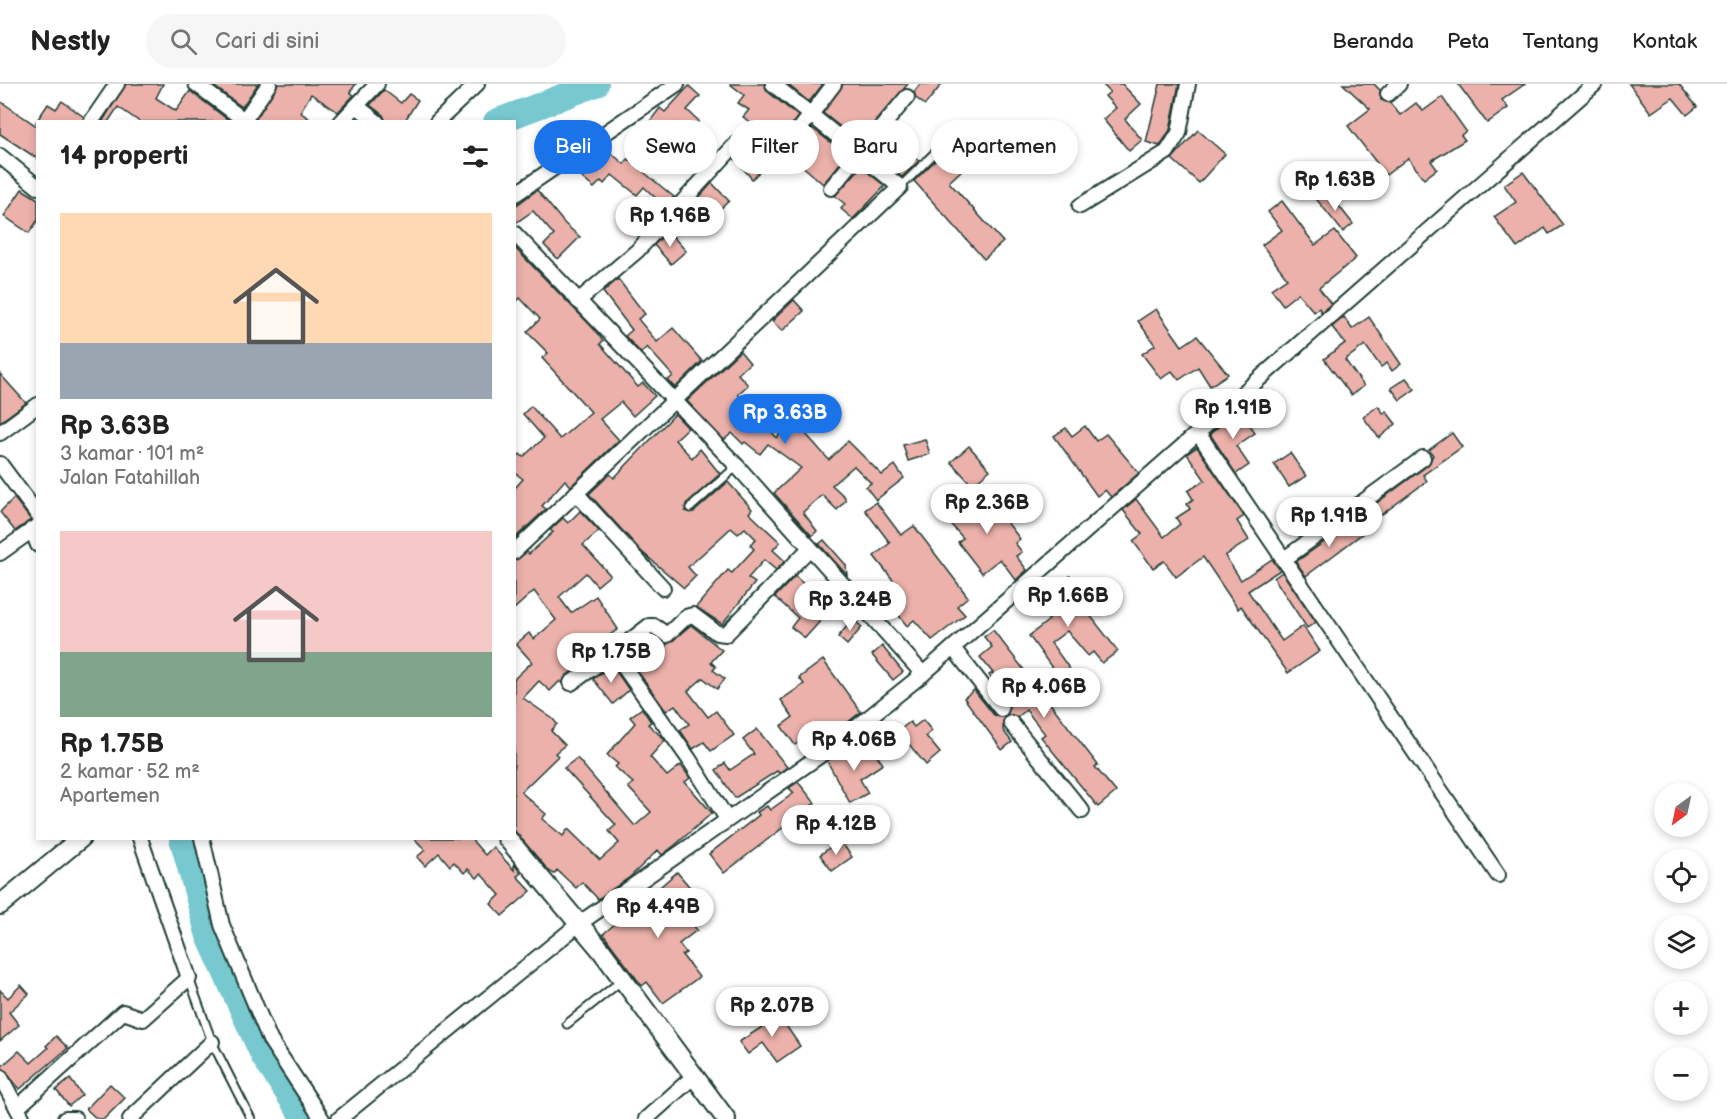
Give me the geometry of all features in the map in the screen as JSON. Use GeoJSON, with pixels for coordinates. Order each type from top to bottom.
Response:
{"type":"FeatureCollection","features":[{"type":"Feature","properties":{"kind":"street"},"geometry":{"type":"LineString","coordinates":[[92,120],[117,84]]}},
{"type":"Feature","properties":{"kind":"street"},"geometry":{"type":"LineString","coordinates":[[196,84],[242,120]]}},
{"type":"Feature","properties":{"kind":"street"},"geometry":{"type":"LineString","coordinates":[[244,120],[268,84]]}},
{"type":"Feature","properties":{"kind":"street"},"geometry":{"type":"LineString","coordinates":[[343,120],[377,84]]}},
{"type":"Feature","properties":{"kind":"street"},"geometry":{"type":"LineString","coordinates":[[439,120],[477,84]]}},
{"type":"Feature","properties":{"kind":"street"},"geometry":{"type":"LineString","coordinates":[[516,194],[677,84]]}},
{"type":"Feature","properties":{"kind":"street"},"geometry":{"type":"LineString","coordinates":[[773,84],[831,129]]}},
{"type":"Feature","properties":{"kind":"street"},"geometry":{"type":"LineString","coordinates":[[805,120],[834,84]]}},
{"type":"Feature","properties":{"kind":"street"},"geometry":{"type":"LineString","coordinates":[[1080,206],[1167,152],[1179,133],[1188,84]]}},
{"type":"Feature","properties":{"kind":"street"},"geometry":{"type":"LineString","coordinates":[[1388,94],[1399,84]]}},
{"type":"Feature","properties":{"kind":"street"},"geometry":{"type":"LineString","coordinates":[[339,1119],[580,923],[832,747],[923,674],[1595,84]]}},
{"type":"Feature","properties":{"kind":"street"},"geometry":{"type":"LineString","coordinates":[[888,120],[907,97]]}},
{"type":"Feature","properties":{"kind":"street"},"geometry":{"type":"LineString","coordinates":[[358,106],[375,120]]}},
{"type":"Feature","properties":{"kind":"street"},"geometry":{"type":"LineString","coordinates":[[578,301],[637,250],[729,151]]}},
{"type":"Feature","properties":{"kind":"street"},"geometry":{"type":"LineString","coordinates":[[2,164],[36,186]]}},
{"type":"Feature","properties":{"kind":"street"},"geometry":{"type":"LineString","coordinates":[[831,188],[843,174]]}},
{"type":"Feature","properties":{"kind":"street"},"geometry":{"type":"LineString","coordinates":[[517,544],[576,493],[900,187],[885,174]]}},
{"type":"Feature","properties":{"kind":"street"},"geometry":{"type":"LineString","coordinates":[[516,235],[672,402],[737,466],[923,674]]}},
{"type":"Feature","properties":{"kind":"street"},"geometry":{"type":"LineString","coordinates":[[0,433],[36,406]]}},
{"type":"Feature","properties":{"kind":"street"},"geometry":{"type":"LineString","coordinates":[[1198,433],[1498,875]]}},
{"type":"Feature","properties":{"kind":"street"},"geometry":{"type":"LineString","coordinates":[[1283,560],[1423,458]]}},
{"type":"Feature","properties":{"kind":"street"},"geometry":{"type":"LineString","coordinates":[[0,464],[36,512]]}},
{"type":"Feature","properties":{"kind":"street"},"geometry":{"type":"LineString","coordinates":[[576,493],[663,588]]}},
{"type":"Feature","properties":{"kind":"street"},"geometry":{"type":"LineString","coordinates":[[0,554],[35,528]]}},
{"type":"Feature","properties":{"kind":"street"},"geometry":{"type":"LineString","coordinates":[[571,683],[649,627],[654,626],[667,635],[686,617],[693,615],[717,633],[726,634],[810,548]]}},
{"type":"Feature","properties":{"kind":"street"},"geometry":{"type":"LineString","coordinates":[[953,648],[1001,709]]}},
{"type":"Feature","properties":{"kind":"street"},"geometry":{"type":"LineString","coordinates":[[614,653],[689,759],[727,819]]}},
{"type":"Feature","properties":{"kind":"street"},"geometry":{"type":"LineString","coordinates":[[1011,723],[1082,811]]}},
{"type":"Feature","properties":{"kind":"street"},"geometry":{"type":"LineString","coordinates":[[0,905],[79,840]]}},
{"type":"Feature","properties":{"kind":"street"},"geometry":{"type":"LineString","coordinates":[[0,1076],[20,1113],[123,1012],[143,1019],[189,978],[141,840]]}},
{"type":"Feature","properties":{"kind":"street"},"geometry":{"type":"LineString","coordinates":[[202,840],[222,924],[270,1040],[322,1119]]}},
{"type":"Feature","properties":{"kind":"street"},"geometry":{"type":"LineString","coordinates":[[509,840],[580,923],[726,1119]]}},
{"type":"Feature","properties":{"kind":"street"},"geometry":{"type":"LineString","coordinates":[[130,1119],[212,1042]]}},
{"type":"Feature","properties":{"kind":"street"},"geometry":{"type":"LineString","coordinates":[[646,1119],[694,1076]]}},
{"type":"Feature","properties":{"kind":"street"},"geometry":{"type":"LineString","coordinates":[[65,1119],[75,1119]]}},
{"type":"Feature","properties":{"kind":"lane"},"geometry":{"type":"LineString","coordinates":[[900,187],[931,157]]}},
{"type":"Feature","properties":{"kind":"lane"},"geometry":{"type":"LineString","coordinates":[[690,508],[737,466]]}},
{"type":"Feature","properties":{"kind":"lane"},"geometry":{"type":"LineString","coordinates":[[189,978],[212,1042],[251,1119]]}},
{"type":"Feature","properties":{"kind":"lane"},"geometry":{"type":"LineString","coordinates":[[567,1024],[623,979]]}},
{"type":"Feature","properties":{"kind":"building"},"geometry":{"type":"Polygon","coordinates":[[[126,84],[163,84],[156,98],[176,111],[190,91],[228,120],[137,120],[118,107],[109,120],[103,120],[126,84]]]}},
{"type":"Feature","properties":{"kind":"building"},"geometry":{"type":"Polygon","coordinates":[[[211,84],[258,84],[242,107],[211,84]]]}},
{"type":"Feature","properties":{"kind":"building"},"geometry":{"type":"Polygon","coordinates":[[[278,84],[356,84],[350,92],[354,95],[338,112],[311,94],[300,112],[311,120],[255,120],[278,84]]]}},
{"type":"Feature","properties":{"kind":"building"},"geometry":{"type":"Polygon","coordinates":[[[730,84],[764,84],[767,91],[798,116],[795,120],[747,120],[743,117],[749,110],[738,103],[744,95],[730,84]]]}},
{"type":"Feature","properties":{"kind":"building"},"geometry":{"type":"Polygon","coordinates":[[[787,84],[823,84],[809,102],[787,84]]]}},
{"type":"Feature","properties":{"kind":"building"},"geometry":{"type":"Polygon","coordinates":[[[843,84],[908,84],[876,120],[832,120],[823,113],[843,84]]]}},
{"type":"Feature","properties":{"kind":"building"},"geometry":{"type":"Polygon","coordinates":[[[920,84],[942,84],[925,105],[916,98],[914,92],[920,84]]]}},
{"type":"Feature","properties":{"kind":"building"},"geometry":{"type":"Polygon","coordinates":[[[1102,84],[1122,84],[1141,104],[1125,119],[1142,140],[1129,151],[1103,119],[1116,108],[1105,96],[1110,92],[1102,84]]]}},
{"type":"Feature","properties":{"kind":"building"},"geometry":{"type":"Polygon","coordinates":[[[1160,84],[1179,84],[1170,130],[1160,146],[1146,142],[1160,84]]]}},
{"type":"Feature","properties":{"kind":"building"},"geometry":{"type":"Polygon","coordinates":[[[1343,84],[1374,84],[1380,90],[1381,100],[1390,103],[1400,115],[1416,103],[1423,111],[1442,97],[1466,131],[1461,135],[1465,140],[1431,161],[1437,169],[1424,179],[1408,158],[1386,175],[1348,126],[1370,109],[1343,84]]]}},
{"type":"Feature","properties":{"kind":"building"},"geometry":{"type":"Polygon","coordinates":[[[1458,84],[1525,84],[1502,100],[1508,108],[1487,123],[1458,84]]]}},
{"type":"Feature","properties":{"kind":"building"},"geometry":{"type":"Polygon","coordinates":[[[1629,84],[1679,84],[1697,107],[1687,115],[1673,98],[1651,113],[1629,84]]]}},
{"type":"Feature","properties":{"kind":"building"},"geometry":{"type":"Polygon","coordinates":[[[689,86],[700,96],[687,110],[698,120],[651,120],[660,108],[665,112],[689,86]]]}},
{"type":"Feature","properties":{"kind":"building"},"geometry":{"type":"Polygon","coordinates":[[[384,90],[401,103],[409,94],[418,100],[405,120],[385,120],[383,115],[370,105],[384,90]]]}},
{"type":"Feature","properties":{"kind":"building"},"geometry":{"type":"Polygon","coordinates":[[[0,101],[36,126],[36,158],[0,134],[0,101]]]}},
{"type":"Feature","properties":{"kind":"building"},"geometry":{"type":"Polygon","coordinates":[[[62,101],[84,117],[83,120],[37,120],[48,104],[56,109],[62,101]]]}},
{"type":"Feature","properties":{"kind":"building"},"geometry":{"type":"Polygon","coordinates":[[[1198,130],[1225,154],[1199,183],[1172,159],[1198,130]]]}},
{"type":"Feature","properties":{"kind":"building"},"geometry":{"type":"Polygon","coordinates":[[[819,133],[831,143],[831,174],[823,184],[812,174],[819,174],[819,133]]]}},
{"type":"Feature","properties":{"kind":"building"},"geometry":{"type":"Polygon","coordinates":[[[612,154],[624,164],[624,174],[646,174],[674,197],[665,207],[644,187],[637,195],[612,175],[604,184],[601,181],[594,188],[577,174],[612,174],[612,154]]]}},
{"type":"Feature","properties":{"kind":"building"},"geometry":{"type":"Polygon","coordinates":[[[931,165],[931,174],[958,174],[949,182],[1003,242],[984,259],[914,181],[931,165]]]}},
{"type":"Feature","properties":{"kind":"building"},"geometry":{"type":"Polygon","coordinates":[[[1320,169],[1333,184],[1323,192],[1311,177],[1320,169]]]}},
{"type":"Feature","properties":{"kind":"building"},"geometry":{"type":"Polygon","coordinates":[[[1523,172],[1563,225],[1549,234],[1545,228],[1517,248],[1494,217],[1516,202],[1504,185],[1523,172]]]}},
{"type":"Feature","properties":{"kind":"building"},"geometry":{"type":"Polygon","coordinates":[[[748,174],[757,174],[752,179],[748,174]]]}},
{"type":"Feature","properties":{"kind":"building"},"geometry":{"type":"Polygon","coordinates":[[[855,174],[870,174],[885,186],[853,219],[841,209],[845,204],[835,196],[855,174]]]}},
{"type":"Feature","properties":{"kind":"building"},"geometry":{"type":"Polygon","coordinates":[[[712,183],[729,201],[710,218],[713,221],[703,231],[689,216],[700,205],[696,201],[712,183]]]}},
{"type":"Feature","properties":{"kind":"building"},"geometry":{"type":"Polygon","coordinates":[[[22,189],[36,198],[36,223],[29,233],[4,216],[22,189]]]}},
{"type":"Feature","properties":{"kind":"building"},"geometry":{"type":"Polygon","coordinates":[[[537,190],[565,224],[580,237],[558,259],[544,245],[554,235],[533,211],[516,223],[516,206],[537,190]]]}},
{"type":"Feature","properties":{"kind":"building"},"geometry":{"type":"Polygon","coordinates":[[[1328,192],[1353,224],[1343,232],[1317,200],[1328,192]]]}},
{"type":"Feature","properties":{"kind":"building"},"geometry":{"type":"Polygon","coordinates":[[[1282,201],[1315,245],[1335,231],[1356,258],[1319,288],[1331,304],[1321,312],[1319,308],[1314,312],[1298,293],[1283,305],[1271,289],[1287,278],[1262,245],[1282,230],[1268,212],[1282,201]]]}},
{"type":"Feature","properties":{"kind":"building"},"geometry":{"type":"Polygon","coordinates":[[[668,231],[686,251],[671,264],[654,245],[668,231]]]}},
{"type":"Feature","properties":{"kind":"building"},"geometry":{"type":"Polygon","coordinates":[[[516,249],[594,329],[603,341],[600,344],[638,387],[643,383],[655,396],[633,416],[621,402],[600,419],[619,440],[571,486],[565,480],[542,506],[546,509],[516,537],[516,487],[523,479],[516,474],[516,458],[520,454],[523,457],[544,438],[523,414],[531,406],[560,439],[591,412],[542,358],[548,353],[527,332],[540,319],[520,298],[516,302],[516,249]]]}},
{"type":"Feature","properties":{"kind":"building"},"geometry":{"type":"Polygon","coordinates":[[[618,279],[645,314],[638,319],[657,342],[673,328],[702,361],[675,388],[668,380],[673,376],[647,347],[641,353],[625,336],[632,330],[603,292],[618,279]]]}},
{"type":"Feature","properties":{"kind":"building"},"geometry":{"type":"Polygon","coordinates":[[[794,300],[804,311],[782,331],[772,321],[794,300]]]}},
{"type":"Feature","properties":{"kind":"building"},"geometry":{"type":"Polygon","coordinates":[[[1156,309],[1182,346],[1197,336],[1228,374],[1210,386],[1198,367],[1179,380],[1172,371],[1161,379],[1142,354],[1155,345],[1138,321],[1156,309]]]}},
{"type":"Feature","properties":{"kind":"building"},"geometry":{"type":"Polygon","coordinates":[[[1344,317],[1352,329],[1369,317],[1401,364],[1392,371],[1387,363],[1381,367],[1365,345],[1345,360],[1364,386],[1351,395],[1324,359],[1345,343],[1332,327],[1344,317]]]}},
{"type":"Feature","properties":{"kind":"building"},"geometry":{"type":"Polygon","coordinates":[[[740,351],[750,363],[738,374],[748,385],[738,394],[777,438],[795,413],[811,424],[805,433],[829,460],[848,441],[882,475],[895,465],[904,478],[876,500],[866,487],[871,483],[854,466],[832,485],[845,497],[845,501],[837,510],[822,495],[803,512],[817,531],[812,536],[774,493],[801,468],[768,444],[760,454],[745,442],[743,444],[732,433],[724,440],[687,401],[740,351]]]}},
{"type":"Feature","properties":{"kind":"building"},"geometry":{"type":"Polygon","coordinates":[[[0,374],[26,403],[0,422],[0,374]]]}},
{"type":"Feature","properties":{"kind":"building"},"geometry":{"type":"Polygon","coordinates":[[[1406,378],[1415,389],[1400,400],[1391,388],[1406,378]]]}},
{"type":"Feature","properties":{"kind":"building"},"geometry":{"type":"Polygon","coordinates":[[[1378,406],[1384,414],[1386,411],[1396,424],[1379,438],[1363,417],[1378,406]]]}},
{"type":"Feature","properties":{"kind":"building"},"geometry":{"type":"Polygon","coordinates":[[[1240,409],[1255,433],[1236,446],[1249,465],[1236,474],[1210,434],[1240,409]]]}},
{"type":"Feature","properties":{"kind":"building"},"geometry":{"type":"Polygon","coordinates":[[[675,414],[688,428],[675,440],[692,458],[700,449],[720,474],[686,504],[685,511],[694,512],[728,482],[752,509],[749,513],[780,542],[773,550],[785,561],[776,570],[764,560],[748,578],[755,583],[722,624],[696,607],[728,570],[732,573],[754,549],[750,545],[756,539],[745,528],[738,534],[731,528],[688,567],[696,576],[684,588],[642,552],[589,494],[610,474],[614,478],[675,414]]]}},
{"type":"Feature","properties":{"kind":"building"},"geometry":{"type":"Polygon","coordinates":[[[1085,426],[1096,441],[1106,434],[1139,473],[1111,497],[1105,490],[1097,496],[1054,436],[1066,428],[1072,436],[1085,426]]]}},
{"type":"Feature","properties":{"kind":"building"},"geometry":{"type":"Polygon","coordinates":[[[1452,433],[1462,447],[1423,475],[1427,481],[1381,515],[1374,505],[1428,465],[1433,455],[1429,450],[1452,433]]]}},
{"type":"Feature","properties":{"kind":"building"},"geometry":{"type":"Polygon","coordinates":[[[925,439],[930,454],[908,461],[903,445],[925,439]]]}},
{"type":"Feature","properties":{"kind":"building"},"geometry":{"type":"Polygon","coordinates":[[[969,446],[990,470],[972,485],[951,462],[969,446]]]}},
{"type":"Feature","properties":{"kind":"building"},"geometry":{"type":"Polygon","coordinates":[[[1197,447],[1244,516],[1237,521],[1249,540],[1225,556],[1241,580],[1272,559],[1280,570],[1248,591],[1282,641],[1303,626],[1320,651],[1288,673],[1241,606],[1238,609],[1203,557],[1176,577],[1164,561],[1153,568],[1133,541],[1142,534],[1123,510],[1136,499],[1164,537],[1180,524],[1176,518],[1190,509],[1187,504],[1193,499],[1188,491],[1205,480],[1187,454],[1197,447]]]}},
{"type":"Feature","properties":{"kind":"building"},"geometry":{"type":"Polygon","coordinates":[[[1290,453],[1306,476],[1289,487],[1274,464],[1290,453]]]}},
{"type":"Feature","properties":{"kind":"building"},"geometry":{"type":"Polygon","coordinates":[[[982,490],[1020,539],[1015,543],[1022,552],[1016,556],[1027,570],[1016,580],[1000,559],[982,573],[958,542],[963,538],[946,519],[982,490]]]}},
{"type":"Feature","properties":{"kind":"building"},"geometry":{"type":"Polygon","coordinates":[[[14,498],[31,520],[15,531],[0,512],[14,498]]]}},
{"type":"Feature","properties":{"kind":"building"},"geometry":{"type":"Polygon","coordinates":[[[876,502],[901,535],[914,526],[968,597],[957,606],[965,615],[932,640],[914,620],[907,626],[880,591],[893,580],[874,556],[890,543],[865,510],[876,502]]]}},
{"type":"Feature","properties":{"kind":"building"},"geometry":{"type":"Polygon","coordinates":[[[580,511],[599,531],[583,545],[610,575],[597,586],[586,573],[559,597],[571,613],[596,596],[618,629],[598,644],[603,650],[566,676],[562,684],[560,681],[550,691],[539,681],[523,698],[553,719],[557,724],[551,731],[565,745],[555,753],[558,756],[521,792],[546,814],[542,819],[563,836],[568,829],[600,860],[619,843],[609,831],[616,825],[564,768],[577,758],[635,826],[651,812],[628,787],[633,783],[615,767],[618,764],[607,755],[635,723],[630,717],[642,708],[651,722],[648,724],[665,740],[650,757],[667,776],[681,765],[690,778],[685,782],[712,813],[674,846],[662,855],[658,850],[630,877],[598,899],[582,882],[576,888],[557,870],[554,874],[548,870],[516,832],[516,677],[532,662],[516,644],[529,633],[534,639],[556,620],[534,591],[516,607],[516,560],[527,552],[529,554],[553,532],[550,530],[563,518],[568,523],[580,511]]]}},
{"type":"Feature","properties":{"kind":"building"},"geometry":{"type":"Polygon","coordinates":[[[1354,521],[1363,533],[1306,576],[1296,562],[1354,521]]]}},
{"type":"Feature","properties":{"kind":"building"},"geometry":{"type":"Polygon","coordinates":[[[824,540],[846,565],[847,575],[819,544],[824,540]]]}},
{"type":"Feature","properties":{"kind":"building"},"geometry":{"type":"Polygon","coordinates":[[[1282,572],[1316,622],[1307,628],[1274,578],[1282,572]]]}},
{"type":"Feature","properties":{"kind":"building"},"geometry":{"type":"Polygon","coordinates":[[[795,576],[813,593],[823,580],[839,594],[831,609],[805,638],[791,627],[798,618],[775,597],[795,576]]]}},
{"type":"Feature","properties":{"kind":"building"},"geometry":{"type":"Polygon","coordinates":[[[1070,576],[1089,600],[1082,605],[1118,651],[1102,663],[1093,652],[1088,656],[1067,631],[1051,643],[1079,682],[1068,690],[1029,636],[1049,620],[1030,596],[1042,587],[1047,593],[1070,576]]]}},
{"type":"Feature","properties":{"kind":"building"},"geometry":{"type":"Polygon","coordinates":[[[853,619],[862,627],[847,645],[838,637],[853,619]]]}},
{"type":"Feature","properties":{"kind":"building"},"geometry":{"type":"Polygon","coordinates":[[[691,625],[722,650],[711,662],[716,667],[713,670],[725,679],[717,689],[703,678],[688,691],[708,717],[716,711],[734,735],[711,751],[704,742],[693,749],[680,730],[689,724],[675,705],[666,711],[626,655],[637,647],[648,660],[691,625]]]}},
{"type":"Feature","properties":{"kind":"building"},"geometry":{"type":"Polygon","coordinates":[[[993,630],[1098,765],[1095,767],[1116,792],[1098,807],[1041,737],[1045,734],[1026,710],[1018,717],[1007,715],[1010,702],[989,675],[993,673],[980,657],[992,647],[984,637],[993,630]]]}},
{"type":"Feature","properties":{"kind":"building"},"geometry":{"type":"Polygon","coordinates":[[[882,646],[903,672],[893,680],[872,655],[882,646]]]}},
{"type":"Feature","properties":{"kind":"building"},"geometry":{"type":"Polygon","coordinates":[[[823,660],[861,712],[814,748],[806,737],[795,745],[781,726],[793,717],[781,700],[804,684],[799,678],[823,660]]]}},
{"type":"Feature","properties":{"kind":"building"},"geometry":{"type":"Polygon","coordinates":[[[612,665],[629,690],[613,704],[593,679],[612,665]]]}},
{"type":"Feature","properties":{"kind":"building"},"geometry":{"type":"Polygon","coordinates":[[[974,690],[994,715],[1004,717],[1003,730],[1012,742],[1002,750],[964,698],[974,690]]]}},
{"type":"Feature","properties":{"kind":"building"},"geometry":{"type":"Polygon","coordinates":[[[923,720],[932,731],[926,736],[940,753],[926,765],[898,731],[910,722],[914,727],[923,720]]]}},
{"type":"Feature","properties":{"kind":"building"},"geometry":{"type":"Polygon","coordinates":[[[757,729],[787,767],[735,798],[716,770],[725,763],[730,770],[754,754],[743,740],[757,729]]]}},
{"type":"Feature","properties":{"kind":"building"},"geometry":{"type":"Polygon","coordinates":[[[871,747],[883,764],[860,779],[868,793],[850,803],[827,761],[844,749],[851,761],[871,747]]]}},
{"type":"Feature","properties":{"kind":"building"},"geometry":{"type":"Polygon","coordinates":[[[798,782],[815,803],[724,873],[709,854],[759,815],[757,812],[767,806],[770,810],[794,793],[789,788],[798,782]]]}},
{"type":"Feature","properties":{"kind":"building"},"geometry":{"type":"Polygon","coordinates":[[[416,840],[472,840],[485,855],[493,847],[514,870],[514,864],[521,873],[517,876],[531,891],[502,916],[491,904],[500,895],[481,874],[477,878],[468,869],[464,873],[454,862],[450,866],[439,853],[425,866],[417,857],[425,850],[416,840]]]}},
{"type":"Feature","properties":{"kind":"building"},"geometry":{"type":"Polygon","coordinates":[[[840,840],[852,857],[832,871],[820,855],[840,840]]]}},
{"type":"Feature","properties":{"kind":"building"},"geometry":{"type":"Polygon","coordinates":[[[677,872],[698,897],[682,912],[697,930],[679,944],[686,953],[682,955],[699,977],[663,1003],[647,982],[642,986],[603,934],[623,917],[621,914],[634,904],[636,908],[677,872]]]}},
{"type":"Feature","properties":{"kind":"building"},"geometry":{"type":"Polygon","coordinates":[[[21,985],[29,994],[9,1012],[19,1025],[0,1041],[0,990],[8,998],[21,985]]]}},
{"type":"Feature","properties":{"kind":"building"},"geometry":{"type":"Polygon","coordinates":[[[776,1011],[800,1046],[777,1062],[763,1043],[748,1054],[739,1042],[762,1027],[759,1023],[776,1011]]]}},
{"type":"Feature","properties":{"kind":"building"},"geometry":{"type":"Polygon","coordinates":[[[56,1036],[68,1048],[20,1089],[1,1067],[19,1051],[31,1063],[48,1048],[46,1046],[56,1036]]]}},
{"type":"Feature","properties":{"kind":"building"},"geometry":{"type":"Polygon","coordinates":[[[70,1079],[82,1095],[69,1106],[56,1090],[70,1079]]]}},
{"type":"Feature","properties":{"kind":"building"},"geometry":{"type":"Polygon","coordinates":[[[110,1084],[125,1098],[104,1119],[97,1119],[86,1109],[110,1084]]]}},
{"type":"Feature","properties":{"kind":"waterway"},"geometry":{"type":"LineString","coordinates":[[501,120],[596,84]]}},
{"type":"Feature","properties":{"kind":"waterway"},"geometry":{"type":"LineString","coordinates":[[183,840],[209,936],[264,1057],[305,1119]]}}]}
